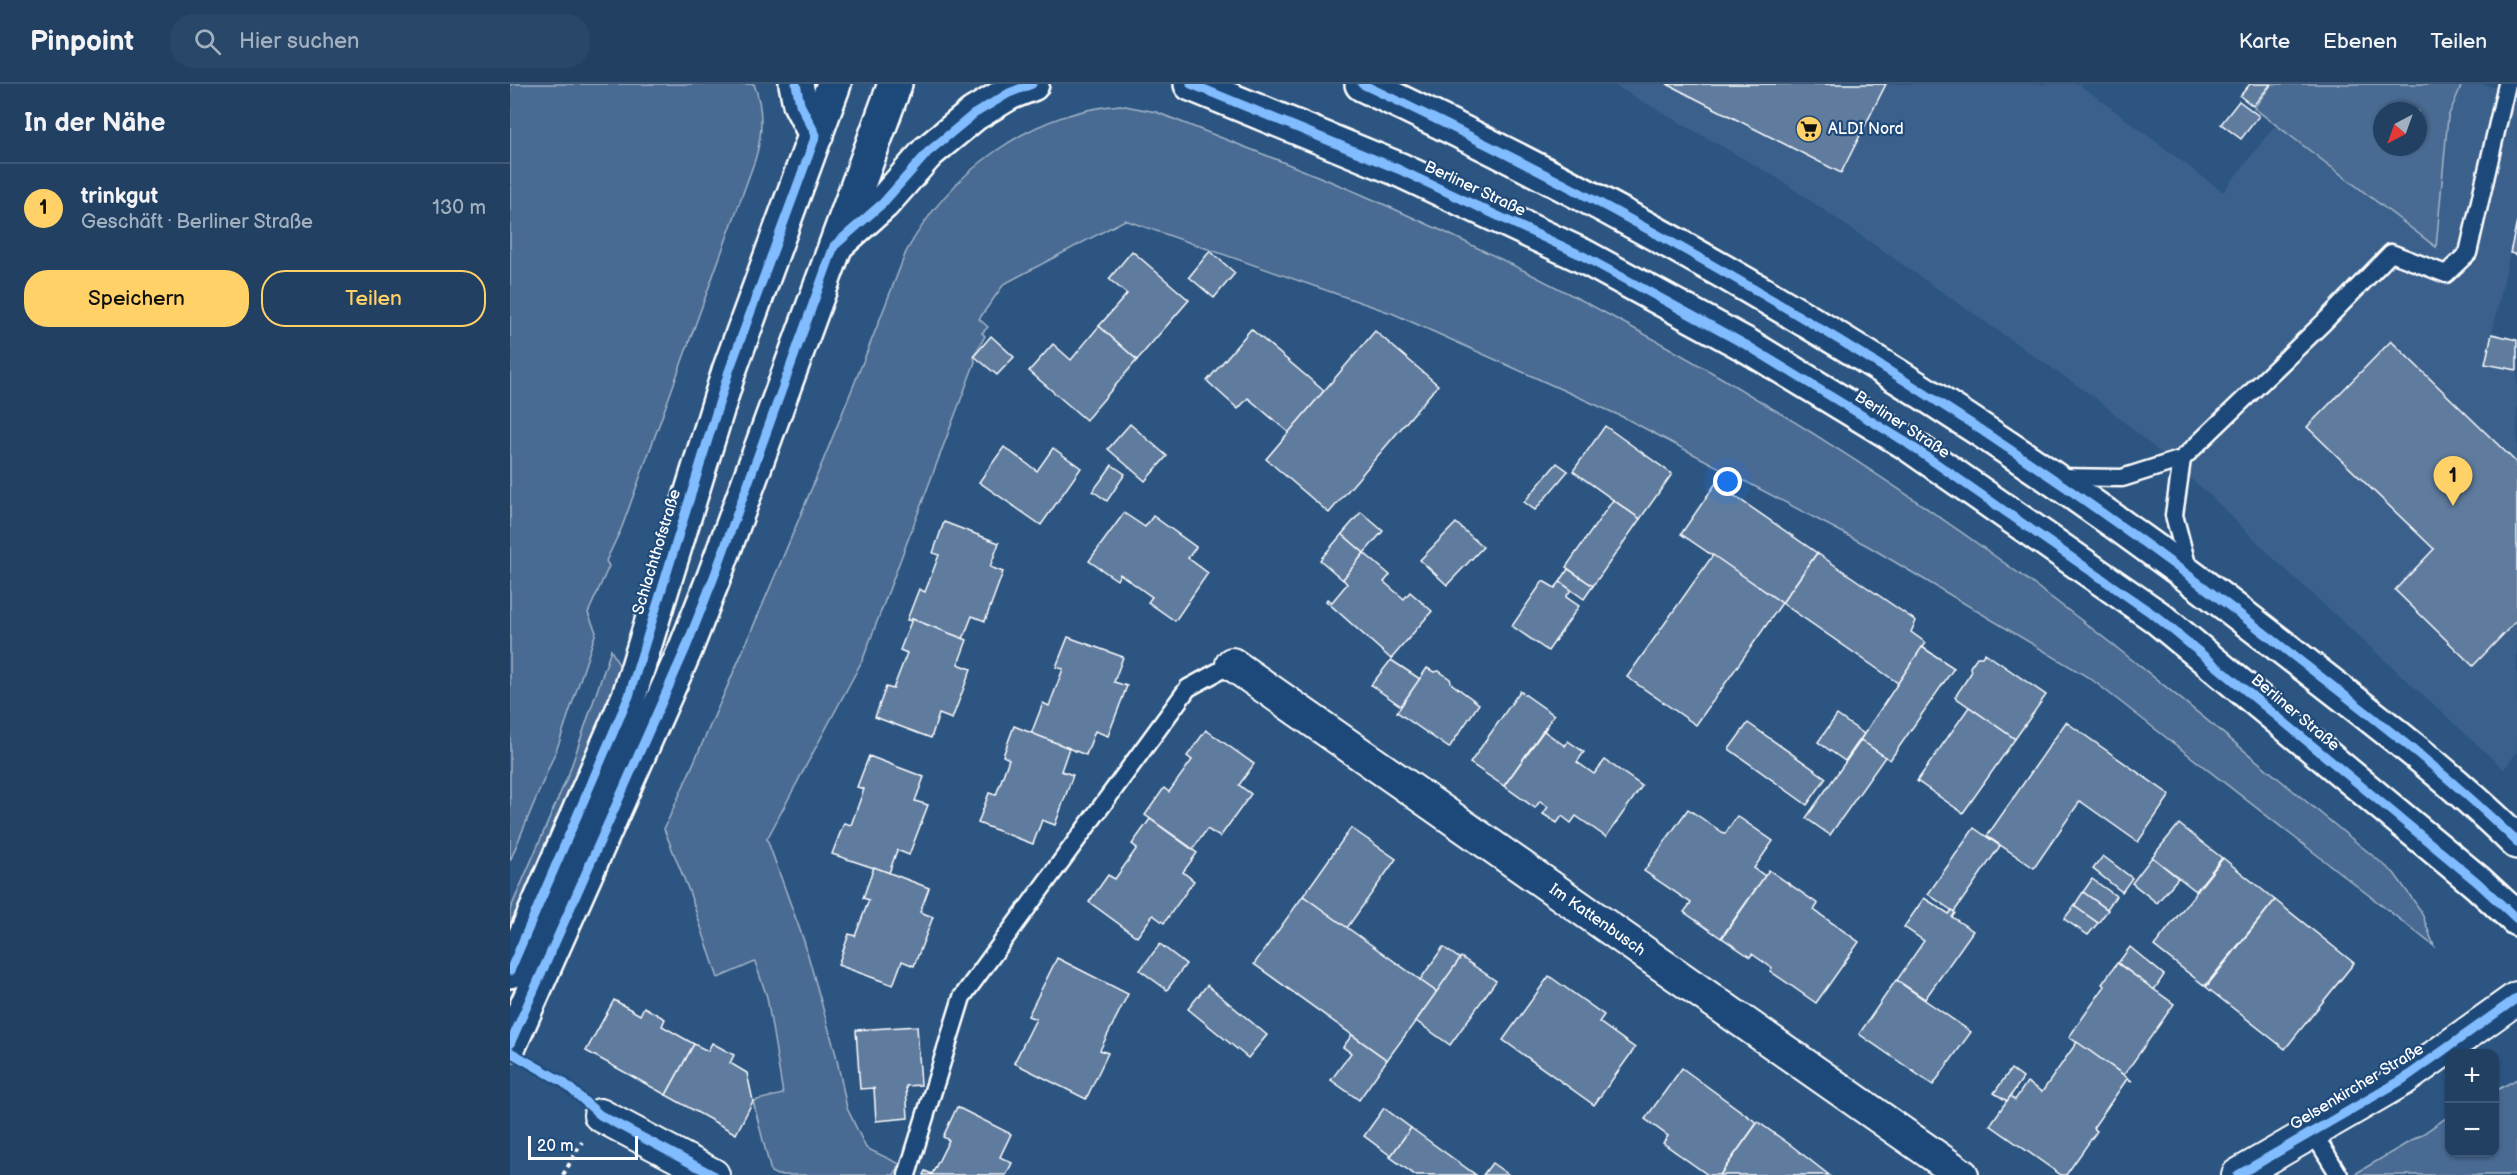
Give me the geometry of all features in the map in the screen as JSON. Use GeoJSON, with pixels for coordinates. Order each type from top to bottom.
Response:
{"type":"FeatureCollection","features":[{"type":"Feature","properties":{"kind":"main road"},"geometry":{"type":"LineString","coordinates":[[796,84],[801,104],[816,135]]}},
{"type":"Feature","properties":{"kind":"main road","name":"Schlachthofstraße"},"geometry":{"type":"LineString","coordinates":[[510,971],[629,696],[729,371],[834,84]]}},
{"type":"Feature","properties":{"kind":"main road"},"geometry":{"type":"LineString","coordinates":[[510,1044],[685,650],[895,84]]}},
{"type":"Feature","properties":{"kind":"main road"},"geometry":{"type":"LineString","coordinates":[[834,246],[883,203],[928,152],[974,114],[1009,93],[1032,84]]}},
{"type":"Feature","properties":{"kind":"main road","name":"Berliner Straße"},"geometry":{"type":"LineString","coordinates":[[1191,84],[1398,169],[1583,256],[1748,346],[1904,441],[2157,618],[2476,882],[2517,919]]}},
{"type":"Feature","properties":{"kind":"main road"},"geometry":{"type":"LineString","coordinates":[[1362,84],[1554,179],[1731,276],[1869,358],[2054,477],[2190,574],[2433,765],[2517,842]]}},
{"type":"Feature","properties":{"kind":"street","name":"Im Kattenbusch"},"geometry":{"type":"LineString","coordinates":[[1232,664],[1962,1175]]}},
{"type":"Feature","properties":{"kind":"street","name":"Gelsenkircher Straße"},"geometry":{"type":"LineString","coordinates":[[2238,1175],[2402,1080],[2517,998]]}},
{"type":"Feature","properties":{"kind":"street"},"geometry":{"type":"LineString","coordinates":[[600,1115],[713,1175]]}},
{"type":"Feature","properties":{"kind":"lane"},"geometry":{"type":"LineString","coordinates":[[2054,477],[2122,478],[2182,459],[2323,323],[2391,253],[2446,274],[2468,253],[2507,84]]}},
{"type":"Feature","properties":{"kind":"lane"},"geometry":{"type":"LineString","coordinates":[[2182,459],[2174,515],[2190,574]]}},
{"type":"Feature","properties":{"kind":"lane"},"geometry":{"type":"LineString","coordinates":[[907,1175],[962,997],[1188,688],[1232,664]]}},
{"type":"Feature","properties":{"kind":"lane"},"geometry":{"type":"LineString","coordinates":[[2312,1131],[2339,1175]]}},
{"type":"Feature","properties":{"kind":"shaded area"},"geometry":{"type":"Polygon","coordinates":[[[510,84],[754,84],[760,103],[761,122],[760,141],[755,160],[622,527],[606,561],[609,566],[588,613],[596,632],[559,743],[510,861],[510,84]]]}},
{"type":"Feature","properties":{"kind":"shaded area"},"geometry":{"type":"Polygon","coordinates":[[[1612,84],[2079,84],[2223,192],[2276,124],[2436,246],[2448,117],[2462,84],[2479,84],[2517,92],[2517,222],[2485,364],[2517,370],[2517,752],[2504,769],[2273,558],[2211,496],[2098,400],[1779,179],[1612,84]]]}},
{"type":"Feature","properties":{"kind":"shaded area"},"geometry":{"type":"Polygon","coordinates":[[[2272,84],[2462,84],[2448,117],[2436,247],[2254,108],[2272,84]]]}},
{"type":"Feature","properties":{"kind":"shaded area"},"geometry":{"type":"Polygon","coordinates":[[[1120,105],[1156,112],[1269,156],[1381,203],[1465,242],[1630,326],[1711,372],[1869,469],[1946,521],[2069,611],[2163,684],[2394,873],[2421,911],[2434,946],[2091,679],[1868,546],[1625,418],[1394,314],[1125,220],[1004,284],[979,319],[988,327],[982,333],[985,336],[974,356],[975,362],[863,659],[767,839],[804,941],[836,1055],[847,1108],[866,1148],[900,1164],[894,1175],[777,1175],[771,1172],[753,1101],[783,1094],[767,997],[755,962],[718,978],[689,891],[664,829],[789,542],[906,252],[924,223],[945,196],[969,172],[1023,134],[1054,120],[1086,110],[1120,105]]]}},
{"type":"Feature","properties":{"kind":"shaded area"},"geometry":{"type":"Polygon","coordinates":[[[611,650],[623,673],[510,951],[510,910],[569,773],[611,650]]]}},
{"type":"Feature","properties":{"kind":"shaded area"},"geometry":{"type":"Polygon","coordinates":[[[2517,1079],[2517,1175],[2353,1175],[2445,1119],[2445,1157],[2499,1157],[2499,1089],[2517,1079]]]}},
{"type":"Feature","properties":{"kind":"building","name":"ALDI Nord"},"geometry":{"type":"Polygon","coordinates":[[[1667,84],[1886,84],[1841,173],[1667,84]]]}},
{"type":"Feature","properties":{"kind":"building"},"geometry":{"type":"Polygon","coordinates":[[[2250,84],[2271,84],[2253,106],[2240,96],[2250,84]]]}},
{"type":"Feature","properties":{"kind":"building"},"geometry":{"type":"Polygon","coordinates":[[[2239,101],[2259,116],[2241,139],[2221,124],[2239,101]]]}},
{"type":"Feature","properties":{"kind":"building"},"geometry":{"type":"Polygon","coordinates":[[[2517,222],[2517,255],[2510,253],[2517,222]]]}},
{"type":"Feature","properties":{"kind":"building"},"geometry":{"type":"Polygon","coordinates":[[[1132,251],[1189,300],[1137,360],[1099,326],[1127,294],[1109,279],[1132,251]]]}},
{"type":"Feature","properties":{"kind":"building"},"geometry":{"type":"Polygon","coordinates":[[[1210,251],[1235,273],[1214,298],[1189,277],[1210,251]]]}},
{"type":"Feature","properties":{"kind":"building"},"geometry":{"type":"Polygon","coordinates":[[[1099,326],[1137,360],[1086,420],[1029,371],[1053,344],[1071,360],[1099,326]]]}},
{"type":"Feature","properties":{"kind":"building"},"geometry":{"type":"Polygon","coordinates":[[[1251,329],[1324,391],[1289,433],[1248,398],[1238,409],[1207,381],[1251,329]]]}},
{"type":"Feature","properties":{"kind":"building"},"geometry":{"type":"Polygon","coordinates":[[[1375,331],[1438,385],[1329,513],[1266,459],[1375,331]]]}},
{"type":"Feature","properties":{"kind":"building"},"geometry":{"type":"Polygon","coordinates":[[[2492,334],[2517,340],[2517,370],[2485,364],[2492,334]]]}},
{"type":"Feature","properties":{"kind":"building"},"geometry":{"type":"Polygon","coordinates":[[[991,336],[1014,357],[997,375],[974,356],[991,336]]]}},
{"type":"Feature","properties":{"kind":"building"},"geometry":{"type":"Polygon","coordinates":[[[2391,341],[2517,463],[2517,620],[2473,666],[2395,590],[2434,549],[2307,427],[2391,341]]]}},
{"type":"Feature","properties":{"kind":"building"},"geometry":{"type":"Polygon","coordinates":[[[1130,424],[1167,456],[1145,481],[1108,449],[1130,424]]]}},
{"type":"Feature","properties":{"kind":"building"},"geometry":{"type":"Polygon","coordinates":[[[1605,426],[1672,474],[1640,519],[1573,471],[1605,426]]]}},
{"type":"Feature","properties":{"kind":"building"},"geometry":{"type":"Polygon","coordinates":[[[1004,447],[1037,471],[1053,448],[1081,468],[1041,525],[979,482],[1004,447]]]}},
{"type":"Feature","properties":{"kind":"building"},"geometry":{"type":"Polygon","coordinates":[[[1557,463],[1568,471],[1535,510],[1524,502],[1557,463]]]}},
{"type":"Feature","properties":{"kind":"building"},"geometry":{"type":"Polygon","coordinates":[[[1112,465],[1125,474],[1107,501],[1093,491],[1112,465]]]}},
{"type":"Feature","properties":{"kind":"building"},"geometry":{"type":"Polygon","coordinates":[[[1716,483],[1817,553],[1782,603],[1681,534],[1716,483]]]}},
{"type":"Feature","properties":{"kind":"building"},"geometry":{"type":"Polygon","coordinates":[[[1613,500],[1640,519],[1593,586],[1566,567],[1613,500]]]}},
{"type":"Feature","properties":{"kind":"building"},"geometry":{"type":"Polygon","coordinates":[[[1361,512],[1383,531],[1364,553],[1342,534],[1361,512]]]}},
{"type":"Feature","properties":{"kind":"building"},"geometry":{"type":"Polygon","coordinates":[[[1124,513],[1145,527],[1153,516],[1196,547],[1188,558],[1208,573],[1175,621],[1148,602],[1152,597],[1120,574],[1117,580],[1089,561],[1124,513]]]}},
{"type":"Feature","properties":{"kind":"building"},"geometry":{"type":"Polygon","coordinates":[[[944,522],[999,543],[990,567],[1003,572],[985,621],[972,616],[963,639],[912,619],[907,620],[919,589],[925,592],[939,555],[933,553],[944,522]]]}},
{"type":"Feature","properties":{"kind":"building"},"geometry":{"type":"Polygon","coordinates":[[[1456,523],[1483,547],[1447,585],[1420,560],[1456,523]]]}},
{"type":"Feature","properties":{"kind":"building"},"geometry":{"type":"Polygon","coordinates":[[[1342,534],[1364,553],[1343,580],[1320,560],[1342,534]]]}},
{"type":"Feature","properties":{"kind":"building"},"geometry":{"type":"Polygon","coordinates":[[[1364,553],[1390,575],[1384,582],[1404,599],[1410,592],[1432,611],[1391,659],[1326,601],[1327,599],[1332,602],[1347,584],[1343,579],[1364,553]]]}},
{"type":"Feature","properties":{"kind":"building"},"geometry":{"type":"Polygon","coordinates":[[[1817,553],[1916,621],[1911,632],[1926,643],[1898,683],[1782,603],[1817,553]]]}},
{"type":"Feature","properties":{"kind":"building"},"geometry":{"type":"Polygon","coordinates":[[[1713,555],[1782,603],[1696,725],[1627,677],[1713,555]]]}},
{"type":"Feature","properties":{"kind":"building"},"geometry":{"type":"Polygon","coordinates":[[[1568,569],[1593,586],[1584,599],[1560,582],[1568,569]]]}},
{"type":"Feature","properties":{"kind":"building"},"geometry":{"type":"Polygon","coordinates":[[[1543,581],[1555,588],[1560,582],[1571,590],[1566,597],[1579,606],[1548,651],[1512,626],[1543,581]]]}},
{"type":"Feature","properties":{"kind":"building"},"geometry":{"type":"Polygon","coordinates":[[[912,619],[967,640],[958,664],[971,669],[952,719],[939,714],[931,738],[875,717],[886,687],[893,689],[907,653],[900,650],[912,619]]]}},
{"type":"Feature","properties":{"kind":"building"},"geometry":{"type":"Polygon","coordinates":[[[1068,637],[1123,657],[1114,682],[1127,686],[1108,736],[1095,731],[1086,755],[1031,734],[1043,703],[1049,706],[1063,669],[1056,667],[1068,637]]]}},
{"type":"Feature","properties":{"kind":"building"},"geometry":{"type":"Polygon","coordinates":[[[1922,647],[1954,668],[1890,760],[1860,740],[1922,647]]]}},
{"type":"Feature","properties":{"kind":"building"},"geometry":{"type":"Polygon","coordinates":[[[1985,653],[2046,695],[2015,739],[1955,697],[1971,673],[1970,667],[1977,657],[1982,657],[1985,653]]]}},
{"type":"Feature","properties":{"kind":"building"},"geometry":{"type":"Polygon","coordinates":[[[1391,660],[1420,679],[1401,706],[1371,685],[1391,660]]]}},
{"type":"Feature","properties":{"kind":"building"},"geometry":{"type":"Polygon","coordinates":[[[1427,668],[1434,672],[1439,671],[1479,704],[1449,748],[1397,712],[1427,668]]]}},
{"type":"Feature","properties":{"kind":"building"},"geometry":{"type":"Polygon","coordinates":[[[1520,691],[1554,715],[1504,786],[1470,763],[1520,691]]]}},
{"type":"Feature","properties":{"kind":"building"},"geometry":{"type":"Polygon","coordinates":[[[1969,707],[2015,739],[1963,813],[1917,781],[1969,707]]]}},
{"type":"Feature","properties":{"kind":"building"},"geometry":{"type":"Polygon","coordinates":[[[1837,715],[1864,734],[1845,761],[1818,742],[1837,715]]]}},
{"type":"Feature","properties":{"kind":"building"},"geometry":{"type":"Polygon","coordinates":[[[2066,722],[2170,795],[2138,842],[2080,801],[2034,868],[1987,836],[2066,722]]]}},
{"type":"Feature","properties":{"kind":"building"},"geometry":{"type":"Polygon","coordinates":[[[1748,723],[1826,778],[1807,805],[1729,749],[1748,723]]]}},
{"type":"Feature","properties":{"kind":"building"},"geometry":{"type":"Polygon","coordinates":[[[1014,726],[1069,748],[1061,771],[1073,775],[1055,825],[1042,820],[1033,844],[978,823],[989,793],[996,795],[1009,759],[1003,756],[1014,726]]]}},
{"type":"Feature","properties":{"kind":"building"},"geometry":{"type":"Polygon","coordinates":[[[1547,726],[1544,731],[1565,746],[1568,741],[1584,752],[1577,762],[1594,774],[1605,760],[1642,786],[1606,837],[1576,816],[1571,823],[1562,816],[1557,823],[1543,814],[1548,807],[1540,801],[1535,808],[1504,786],[1547,726]]]}},
{"type":"Feature","properties":{"kind":"building"},"geometry":{"type":"Polygon","coordinates":[[[1206,730],[1254,764],[1239,785],[1251,794],[1220,837],[1207,829],[1193,849],[1145,815],[1164,788],[1169,792],[1192,760],[1187,756],[1206,730]]]}},
{"type":"Feature","properties":{"kind":"building"},"geometry":{"type":"Polygon","coordinates":[[[1861,740],[1885,757],[1830,835],[1806,818],[1861,740]]]}},
{"type":"Feature","properties":{"kind":"building"},"geometry":{"type":"Polygon","coordinates":[[[869,756],[924,777],[915,801],[928,805],[909,855],[897,850],[889,873],[832,854],[844,823],[851,825],[864,789],[857,787],[869,756]]]}},
{"type":"Feature","properties":{"kind":"building"},"geometry":{"type":"Polygon","coordinates":[[[1688,809],[1725,834],[1737,816],[1773,841],[1754,868],[1765,876],[1721,938],[1684,912],[1691,903],[1644,871],[1688,809]]]}},
{"type":"Feature","properties":{"kind":"building"},"geometry":{"type":"Polygon","coordinates":[[[1150,819],[1197,853],[1183,872],[1194,881],[1164,923],[1153,915],[1137,937],[1089,902],[1108,875],[1115,879],[1137,848],[1132,844],[1150,819]]]}},
{"type":"Feature","properties":{"kind":"building"},"geometry":{"type":"Polygon","coordinates":[[[2179,824],[2222,858],[2196,891],[2152,857],[2179,824]]]}},
{"type":"Feature","properties":{"kind":"building"},"geometry":{"type":"Polygon","coordinates":[[[1351,828],[1396,859],[1347,928],[1303,896],[1351,828]]]}},
{"type":"Feature","properties":{"kind":"building"},"geometry":{"type":"Polygon","coordinates":[[[1974,828],[2000,846],[1954,912],[1928,894],[1974,828]]]}},
{"type":"Feature","properties":{"kind":"building"},"geometry":{"type":"Polygon","coordinates":[[[2103,856],[2132,878],[2122,892],[2093,869],[2103,856]]]}},
{"type":"Feature","properties":{"kind":"building"},"geometry":{"type":"Polygon","coordinates":[[[2152,857],[2178,878],[2157,903],[2132,883],[2152,857]]]}},
{"type":"Feature","properties":{"kind":"building"},"geometry":{"type":"Polygon","coordinates":[[[2223,858],[2275,900],[2205,986],[2154,946],[2223,858]]]}},
{"type":"Feature","properties":{"kind":"building"},"geometry":{"type":"Polygon","coordinates":[[[874,867],[929,888],[920,912],[933,917],[914,966],[902,961],[893,985],[838,965],[849,934],[855,936],[869,900],[863,898],[874,867]]]}},
{"type":"Feature","properties":{"kind":"building"},"geometry":{"type":"Polygon","coordinates":[[[1769,870],[1818,904],[1814,910],[1859,942],[1816,1003],[1770,971],[1772,968],[1752,954],[1750,957],[1722,938],[1769,870]]]}},
{"type":"Feature","properties":{"kind":"building"},"geometry":{"type":"Polygon","coordinates":[[[2092,879],[2116,896],[2107,909],[2083,892],[2092,879]]]}},
{"type":"Feature","properties":{"kind":"building"},"geometry":{"type":"Polygon","coordinates":[[[2083,892],[2108,910],[2098,923],[2074,906],[2083,892]]]}},
{"type":"Feature","properties":{"kind":"building"},"geometry":{"type":"Polygon","coordinates":[[[1303,896],[1437,992],[1387,1060],[1254,964],[1303,896]]]}},
{"type":"Feature","properties":{"kind":"building"},"geometry":{"type":"Polygon","coordinates":[[[1924,898],[1949,914],[1952,910],[1955,913],[1952,917],[1973,931],[1925,999],[1897,980],[1924,941],[1904,927],[1924,898]]]}},
{"type":"Feature","properties":{"kind":"building"},"geometry":{"type":"Polygon","coordinates":[[[2275,900],[2354,963],[2285,1049],[2206,987],[2275,900]]]}},
{"type":"Feature","properties":{"kind":"building"},"geometry":{"type":"Polygon","coordinates":[[[2074,906],[2098,923],[2088,935],[2064,919],[2074,906]]]}},
{"type":"Feature","properties":{"kind":"building"},"geometry":{"type":"Polygon","coordinates":[[[1160,944],[1186,964],[1167,990],[1140,970],[1160,944]]]}},
{"type":"Feature","properties":{"kind":"building"},"geometry":{"type":"Polygon","coordinates":[[[1443,947],[1460,959],[1437,992],[1420,980],[1443,947]]]}},
{"type":"Feature","properties":{"kind":"building"},"geometry":{"type":"Polygon","coordinates":[[[2130,947],[2164,975],[2154,990],[2118,963],[2130,947]]]}},
{"type":"Feature","properties":{"kind":"building"},"geometry":{"type":"Polygon","coordinates":[[[1461,957],[1496,981],[1450,1045],[1416,1021],[1461,957]]]}},
{"type":"Feature","properties":{"kind":"building"},"geometry":{"type":"Polygon","coordinates":[[[1057,958],[1128,994],[1100,1050],[1108,1053],[1086,1099],[1014,1063],[1036,1019],[1028,1016],[1057,958]]]}},
{"type":"Feature","properties":{"kind":"building"},"geometry":{"type":"Polygon","coordinates":[[[2117,963],[2174,1004],[2124,1075],[2069,1037],[2105,986],[2102,984],[2117,963]]]}},
{"type":"Feature","properties":{"kind":"building"},"geometry":{"type":"Polygon","coordinates":[[[1549,976],[1604,1015],[1599,1022],[1635,1048],[1594,1105],[1503,1040],[1549,976]]]}},
{"type":"Feature","properties":{"kind":"building"},"geometry":{"type":"Polygon","coordinates":[[[1896,980],[1971,1032],[1933,1085],[1859,1034],[1896,980]]]}},
{"type":"Feature","properties":{"kind":"building"},"geometry":{"type":"Polygon","coordinates":[[[1207,985],[1267,1035],[1248,1058],[1188,1009],[1207,985]]]}},
{"type":"Feature","properties":{"kind":"building"},"geometry":{"type":"Polygon","coordinates":[[[614,1000],[640,1015],[644,1007],[665,1019],[662,1026],[694,1044],[666,1095],[586,1051],[614,1000]]]}},
{"type":"Feature","properties":{"kind":"building"},"geometry":{"type":"Polygon","coordinates":[[[917,1026],[921,1085],[906,1086],[908,1118],[876,1121],[874,1088],[860,1089],[856,1030],[917,1026]]]}},
{"type":"Feature","properties":{"kind":"building"},"geometry":{"type":"Polygon","coordinates":[[[1352,1035],[1387,1060],[1359,1100],[1331,1080],[1351,1053],[1343,1047],[1352,1035]]]}},
{"type":"Feature","properties":{"kind":"building"},"geometry":{"type":"Polygon","coordinates":[[[2077,1042],[2132,1081],[2127,1079],[2093,1128],[2097,1131],[2066,1175],[2061,1175],[1990,1125],[2010,1096],[2015,1100],[2027,1082],[2042,1092],[2077,1042]]]}},
{"type":"Feature","properties":{"kind":"building"},"geometry":{"type":"Polygon","coordinates":[[[712,1043],[734,1055],[730,1063],[747,1073],[753,1101],[736,1134],[666,1095],[694,1044],[708,1051],[712,1043]]]}},
{"type":"Feature","properties":{"kind":"building"},"geometry":{"type":"Polygon","coordinates":[[[1682,1068],[1757,1123],[1720,1175],[1708,1175],[1663,1143],[1668,1136],[1645,1119],[1682,1068]]]}},
{"type":"Feature","properties":{"kind":"building"},"geometry":{"type":"Polygon","coordinates":[[[2011,1069],[2023,1078],[2007,1101],[1994,1093],[2011,1069]]]}},
{"type":"Feature","properties":{"kind":"building"},"geometry":{"type":"Polygon","coordinates":[[[957,1107],[1011,1134],[1000,1157],[1012,1163],[1006,1175],[923,1175],[925,1171],[932,1174],[949,1140],[943,1137],[957,1107]]]}},
{"type":"Feature","properties":{"kind":"building"},"geometry":{"type":"Polygon","coordinates":[[[1384,1108],[1411,1128],[1391,1156],[1364,1136],[1384,1108]]]}},
{"type":"Feature","properties":{"kind":"building"},"geometry":{"type":"Polygon","coordinates":[[[1758,1122],[1792,1146],[1829,1175],[1720,1175],[1758,1122]]]}},
{"type":"Feature","properties":{"kind":"building"},"geometry":{"type":"Polygon","coordinates":[[[1411,1128],[1476,1175],[1415,1175],[1390,1157],[1411,1128]]]}},
{"type":"Feature","properties":{"kind":"building"},"geometry":{"type":"Polygon","coordinates":[[[1492,1163],[1509,1175],[1483,1175],[1492,1163]]]}},
{"type":"Feature","properties":{"kind":"cycle path"},"geometry":{"type":"LineString","coordinates":[[510,971],[629,696],[729,371],[816,135],[800,104],[796,84]]}},
{"type":"Feature","properties":{"kind":"cycle path"},"geometry":{"type":"LineString","coordinates":[[510,1044],[685,650],[714,577],[834,246],[883,203],[928,152],[974,114],[1009,93],[1032,84]]}},
{"type":"Feature","properties":{"kind":"cycle path"},"geometry":{"type":"LineString","coordinates":[[1191,84],[1398,169],[1583,256],[1748,346],[1904,441],[2157,617],[2477,882],[2517,919]]}},
{"type":"Feature","properties":{"kind":"cycle path"},"geometry":{"type":"LineString","coordinates":[[1362,84],[1603,205],[1838,339],[1952,411],[2064,486],[2174,564],[2432,765],[2517,842]]}},
{"type":"Feature","properties":{"kind":"cycle path"},"geometry":{"type":"LineString","coordinates":[[2238,1175],[2402,1080],[2517,998]]}},
{"type":"Feature","properties":{"kind":"cycle path"},"geometry":{"type":"LineString","coordinates":[[510,1052],[563,1082],[600,1115],[713,1175]]}},
{"type":"Feature","properties":{"kind":"place","name":"ALDI Nord"},"geometry":{"type":"Point","coordinates":[1809,129]}},
{"type":"Feature","properties":{"kind":"place","name":"trinkgut"},"geometry":{"type":"Point","coordinates":[2453,506]}}]}
